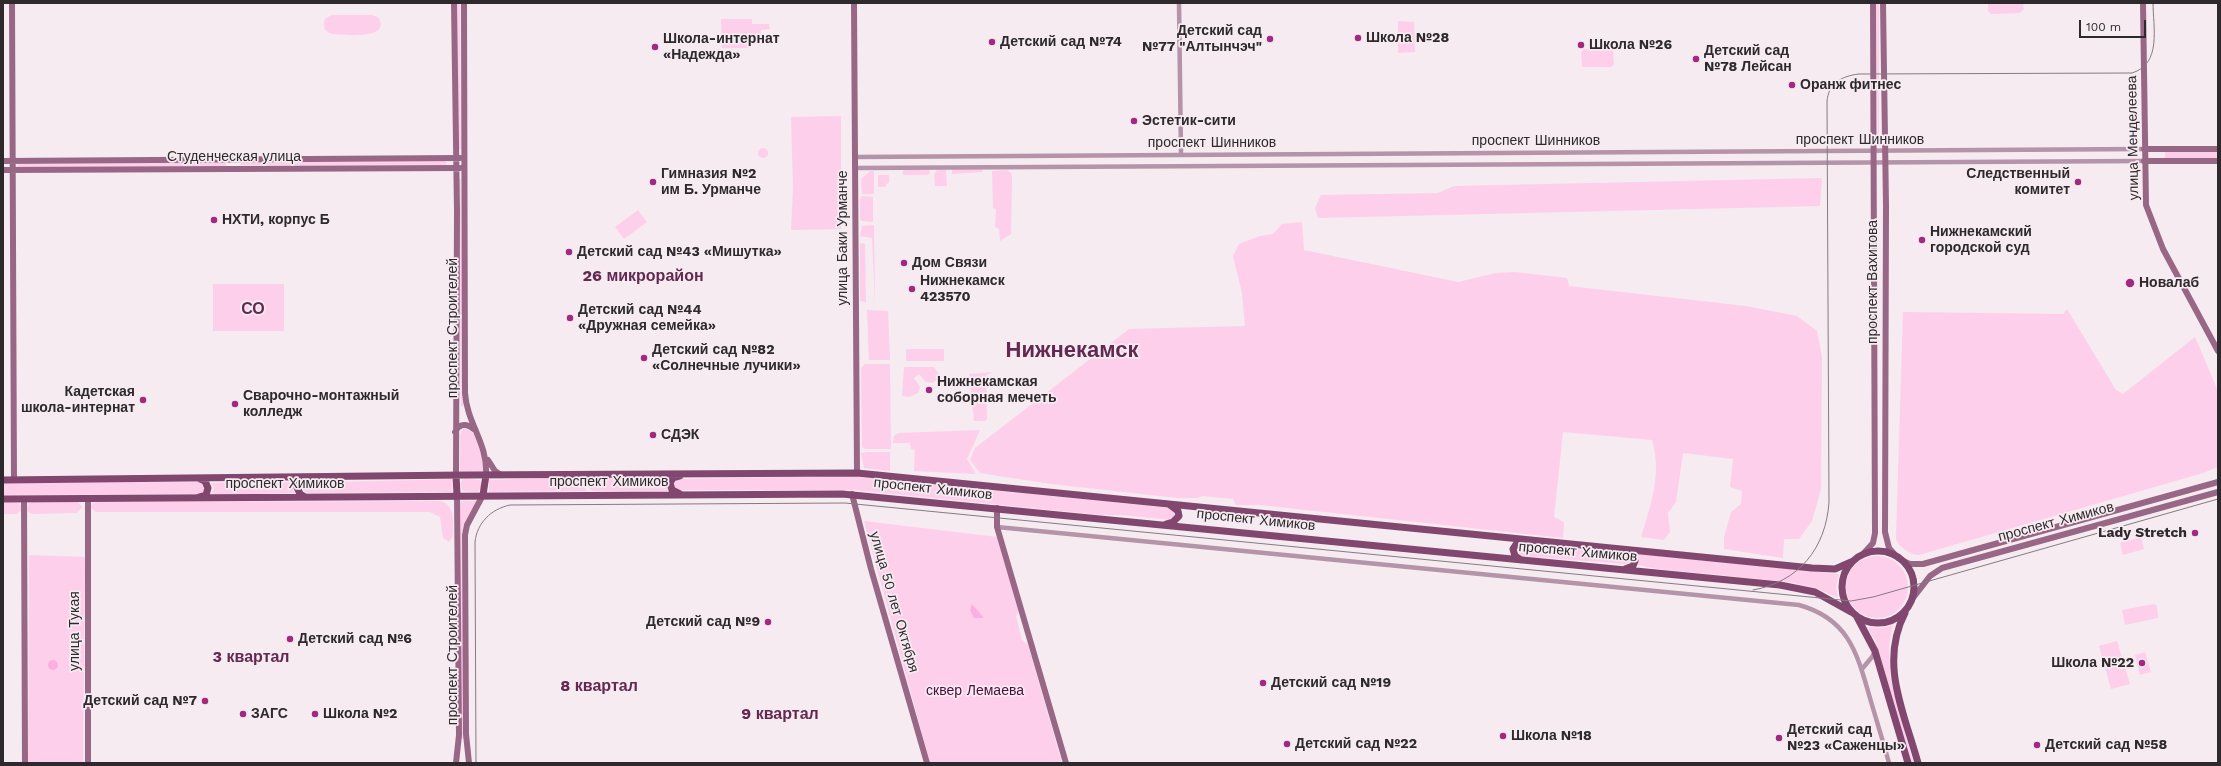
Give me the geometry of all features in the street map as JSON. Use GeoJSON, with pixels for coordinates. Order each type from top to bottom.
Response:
{"type":"FeatureCollection","features":[{"type":"Feature","properties":{"kind":"main road"},"geometry":{"type":"LineString","coordinates":[[12,3],[14,480]]}},
{"type":"Feature","properties":{"kind":"main road","name":"проспект Строителей"},"geometry":{"type":"LineString","coordinates":[[454,3],[456,158],[455,434],[459,735],[456,763]]}},
{"type":"Feature","properties":{"kind":"main road","name":"проспект Строителей"},"geometry":{"type":"LineString","coordinates":[[464,3],[466,406],[486,456],[486,475],[483,495],[467,525],[465,535],[466,734],[469,760]]}},
{"type":"Feature","properties":{"kind":"main road","name":"улица Баки Урманче"},"geometry":{"type":"LineString","coordinates":[[854,3],[857,474]]}},
{"type":"Feature","properties":{"kind":"main road","name":"проспект Вахитова"},"geometry":{"type":"LineString","coordinates":[[1851,562],[1872,546],[1875,533],[1873,3]]}},
{"type":"Feature","properties":{"kind":"main road","name":"проспект Вахитова"},"geometry":{"type":"LineString","coordinates":[[1884,3],[1886,206],[1885,532],[1889,548],[1909,569],[1913,580],[1913,598]]}},
{"type":"Feature","properties":{"kind":"main road","name":"улица Менделеева"},"geometry":{"type":"LineString","coordinates":[[2143,3],[2145,198],[2149,215],[2163,249],[2218,351]]}},
{"type":"Feature","properties":{"kind":"main road","name":"проспект Шинников"},"geometry":{"type":"LineString","coordinates":[[2144,149],[2218,149]]}},
{"type":"Feature","properties":{"kind":"main road"},"geometry":{"type":"LineString","coordinates":[[2159,149],[2156,153],[2159,161]]}},
{"type":"Feature","properties":{"kind":"main road","name":"Студенческая улица"},"geometry":{"type":"LineString","coordinates":[[3,161],[465,158]]}},
{"type":"Feature","properties":{"kind":"main road"},"geometry":{"type":"LineString","coordinates":[[228,160],[230,163],[229,168]]}},
{"type":"Feature","properties":{"kind":"main road"},"geometry":{"type":"LineString","coordinates":[[237,160],[238,168]]}},
{"type":"Feature","properties":{"kind":"main road","name":"проспект Шинников"},"geometry":{"type":"LineString","coordinates":[[2144,161],[2218,161]]}},
{"type":"Feature","properties":{"kind":"main road","name":"Студенческая улица"},"geometry":{"type":"LineString","coordinates":[[3,170],[466,168]]}},
{"type":"Feature","properties":{"kind":"main road"},"geometry":{"type":"LineString","coordinates":[[455,407],[463,411],[466,406]]}},
{"type":"Feature","properties":{"kind":"main road"},"geometry":{"type":"LineString","coordinates":[[455,434],[458,427],[466,425],[478,433]]}},
{"type":"Feature","properties":{"kind":"main road"},"geometry":{"type":"LineString","coordinates":[[486,456],[495,471],[502,475]]}},
{"type":"Feature","properties":{"kind":"main road"},"geometry":{"type":"LineString","coordinates":[[682,495],[672,490],[670,483],[673,478],[684,474]]}},
{"type":"Feature","properties":{"kind":"main road","name":"проспект Химиков"},"geometry":{"type":"LineString","coordinates":[[3,480],[456,475],[857,474],[1827,569],[1835,569],[1851,562]]}},
{"type":"Feature","properties":{"kind":"main road"},"geometry":{"type":"LineString","coordinates":[[305,477],[300,480],[297,487],[298,492],[305,497]]}},
{"type":"Feature","properties":{"kind":"main road"},"geometry":{"type":"LineString","coordinates":[[199,478],[205,481],[208,488],[206,494],[199,497]]}},
{"type":"Feature","properties":{"kind":"main road","name":"проспект Химиков"},"geometry":{"type":"LineString","coordinates":[[1900,559],[1910,564],[1923,564],[2218,482]]}},
{"type":"Feature","properties":{"kind":"main road","name":"проспект Химиков"},"geometry":{"type":"LineString","coordinates":[[1913,598],[1930,576],[1942,568],[2218,492]]}},
{"type":"Feature","properties":{"kind":"main road","name":"проспект Химиков"},"geometry":{"type":"LineString","coordinates":[[3,499],[852,494],[1625,569],[1802,588],[1824,596],[1854,615]]}},
{"type":"Feature","properties":{"kind":"main road","name":"улица 50 лет Октября"},"geometry":{"type":"LineString","coordinates":[[852,494],[871,569],[927,763]]}},
{"type":"Feature","properties":{"kind":"main road","name":"улица Тукая"},"geometry":{"type":"LineString","coordinates":[[88,498],[88,763]]}},
{"type":"Feature","properties":{"kind":"main road"},"geometry":{"type":"LineString","coordinates":[[24,499],[25,763]]}},
{"type":"Feature","properties":{"kind":"main road"},"geometry":{"type":"LineString","coordinates":[[2153,500],[2156,508]]}},
{"type":"Feature","properties":{"kind":"main road"},"geometry":{"type":"LineString","coordinates":[[1164,524],[1173,522],[1179,516],[1178,511],[1167,504]]}},
{"type":"Feature","properties":{"kind":"main road"},"geometry":{"type":"LineString","coordinates":[[997,508],[997,527],[1066,763]]}},
{"type":"Feature","properties":{"kind":"main road"},"geometry":{"type":"LineString","coordinates":[[1521,560],[1515,556],[1513,549],[1517,543],[1526,540]]}},
{"type":"Feature","properties":{"kind":"main road"},"geometry":{"type":"LineString","coordinates":[[1623,549],[1632,553],[1635,559],[1633,566],[1625,569]]}},
{"type":"Feature","properties":{"kind":"main road","name":"проспект Вахитова"},"geometry":{"type":"LineString","coordinates":[[1863,554],[1882,551],[1900,559]]}},
{"type":"Feature","properties":{"kind":"main road"},"geometry":{"type":"LineString","coordinates":[[1851,562],[1846,571],[1842,587],[1844,601],[1875,650],[1908,763]]}},
{"type":"Feature","properties":{"kind":"main road"},"geometry":{"type":"LineString","coordinates":[[1913,598],[1906,610],[1894,641],[1892,664],[1896,684],[1918,763]]}},
{"type":"Feature","properties":{"kind":"main road"},"geometry":{"type":"LineString","coordinates":[[1854,615],[1866,622],[1884,623],[1892,621],[1906,610]]}},
{"type":"Feature","properties":{"kind":"main road"},"geometry":{"type":"LineString","coordinates":[[456,756],[461,749],[466,751],[469,760]]}},
{"type":"Feature","properties":{"kind":"street"},"geometry":{"type":"LineString","coordinates":[[1179,3],[1181,155]]}},
{"type":"Feature","properties":{"kind":"street","name":"проспект Шинников"},"geometry":{"type":"LineString","coordinates":[[855,157],[2144,149]]}},
{"type":"Feature","properties":{"kind":"street"},"geometry":{"type":"LineString","coordinates":[[1979,151],[1979,161]]}},
{"type":"Feature","properties":{"kind":"street"},"geometry":{"type":"LineString","coordinates":[[1771,152],[1771,162]]}},
{"type":"Feature","properties":{"kind":"street","name":"проспект Шинников"},"geometry":{"type":"LineString","coordinates":[[855,168],[1873,161],[2144,161]]}},
{"type":"Feature","properties":{"kind":"street"},"geometry":{"type":"LineString","coordinates":[[997,527],[1799,606],[1822,614],[1840,628],[1856,651],[1889,763]]}},
{"type":"Feature","properties":{"kind":"street"},"geometry":{"type":"LineString","coordinates":[[1862,669],[1872,657],[1875,650]]}},
{"type":"Feature","properties":{"kind":"green space"},"geometry":{"type":"Polygon","coordinates":[[[457,3],[460,3],[461,149],[458,149],[457,3]]]}},
{"type":"Feature","properties":{"kind":"green space"},"geometry":{"type":"Polygon","coordinates":[[[1876,3],[1879,3],[1879,144],[1878,143],[1876,3]]]}},
{"type":"Feature","properties":{"kind":"green space"},"geometry":{"type":"Polygon","coordinates":[[[1988,3],[2023,3],[2024,9],[2020,13],[1991,14],[1988,11],[1988,3]]]}},
{"type":"Feature","properties":{"kind":"green space"},"geometry":{"type":"Polygon","coordinates":[[[332,15],[372,15],[378,17],[381,24],[379,30],[373,33],[355,35],[332,34],[328,32],[324,26],[325,19],[332,15]]]}},
{"type":"Feature","properties":{"kind":"green space"},"geometry":{"type":"Polygon","coordinates":[[[721,19],[752,19],[752,24],[769,24],[770,29],[761,30],[760,40],[755,40],[750,48],[722,48],[721,19]]]}},
{"type":"Feature","properties":{"kind":"green space"},"geometry":{"type":"Polygon","coordinates":[[[1398,21],[1414,22],[1415,52],[1398,53],[1398,21]]]}},
{"type":"Feature","properties":{"kind":"green space"},"geometry":{"type":"Polygon","coordinates":[[[1584,49],[1613,50],[1614,64],[1611,67],[1582,67],[1581,52],[1584,49]]]}},
{"type":"Feature","properties":{"kind":"green space"},"geometry":{"type":"Polygon","coordinates":[[[841,116],[841,229],[791,230],[793,189],[791,117],[841,116]]]}},
{"type":"Feature","properties":{"kind":"green space"},"geometry":{"type":"Polygon","coordinates":[[[763,148],[768,153],[763,158],[758,153],[763,148]]]}},
{"type":"Feature","properties":{"kind":"green space"},"geometry":{"type":"Polygon","coordinates":[[[2165,152],[2218,152],[2218,159],[2165,159],[2165,152]]]}},
{"type":"Feature","properties":{"kind":"green space"},"geometry":{"type":"Polygon","coordinates":[[[445,161],[447,163],[445,165],[240,165],[240,162],[445,161]]]}},
{"type":"Feature","properties":{"kind":"green space"},"geometry":{"type":"Polygon","coordinates":[[[226,162],[226,166],[18,168],[18,164],[226,162]]]}},
{"type":"Feature","properties":{"kind":"green space"},"geometry":{"type":"Polygon","coordinates":[[[952,169],[982,169],[983,172],[952,174],[952,169]]]}},
{"type":"Feature","properties":{"kind":"green space"},"geometry":{"type":"Polygon","coordinates":[[[904,170],[929,170],[930,172],[928,175],[904,175],[902,172],[904,170]]]}},
{"type":"Feature","properties":{"kind":"green space"},"geometry":{"type":"Polygon","coordinates":[[[937,170],[946,170],[947,186],[935,186],[934,175],[937,170]]]}},
{"type":"Feature","properties":{"kind":"green space"},"geometry":{"type":"Polygon","coordinates":[[[1007,170],[1011,173],[1012,177],[1011,234],[1000,241],[999,229],[995,227],[996,209],[993,208],[992,171],[1007,170]]]}},
{"type":"Feature","properties":{"kind":"green space"},"geometry":{"type":"Polygon","coordinates":[[[870,171],[874,171],[874,194],[862,194],[861,179],[870,171]]]}},
{"type":"Feature","properties":{"kind":"green space"},"geometry":{"type":"Polygon","coordinates":[[[878,175],[889,175],[889,183],[886,184],[886,187],[878,187],[878,175]]]}},
{"type":"Feature","properties":{"kind":"green space"},"geometry":{"type":"Polygon","coordinates":[[[1822,178],[1820,206],[1318,218],[1315,208],[1321,195],[1438,193],[1454,186],[1822,178]]]}},
{"type":"Feature","properties":{"kind":"green space"},"geometry":{"type":"Polygon","coordinates":[[[459,179],[461,179],[463,406],[461,407],[459,179]]]}},
{"type":"Feature","properties":{"kind":"green space"},"geometry":{"type":"Polygon","coordinates":[[[862,196],[873,197],[873,222],[862,221],[860,219],[860,199],[862,196]]]}},
{"type":"Feature","properties":{"kind":"green space"},"geometry":{"type":"Polygon","coordinates":[[[638,210],[647,222],[624,239],[615,227],[638,210]]]}},
{"type":"Feature","properties":{"kind":"green space"},"geometry":{"type":"Polygon","coordinates":[[[1302,222],[1304,250],[1458,282],[1496,273],[1515,272],[1567,278],[1569,286],[1746,306],[1797,316],[1817,331],[1822,357],[1821,489],[1812,521],[1799,539],[1784,539],[1783,558],[1724,549],[1724,537],[1731,512],[1741,504],[1742,491],[1730,487],[1733,459],[1683,453],[1676,502],[1668,513],[1670,532],[1664,540],[1641,537],[1652,501],[1656,477],[1655,452],[1652,440],[1563,432],[1554,517],[1564,522],[1563,538],[1260,505],[1236,505],[1233,499],[1202,496],[1198,498],[1178,498],[1051,484],[980,473],[970,460],[975,448],[1129,329],[1245,326],[1242,293],[1233,256],[1239,244],[1260,236],[1273,234],[1282,224],[1302,222]]]}},
{"type":"Feature","properties":{"kind":"green space"},"geometry":{"type":"Polygon","coordinates":[[[874,225],[875,304],[872,238],[860,236],[862,226],[874,225]]]}},
{"type":"Feature","properties":{"kind":"green space"},"geometry":{"type":"Polygon","coordinates":[[[860,244],[865,244],[866,302],[860,301],[860,244]]]}},
{"type":"Feature","properties":{"kind":"green space"},"geometry":{"type":"Polygon","coordinates":[[[213,284],[284,284],[284,331],[213,331],[213,284]]]}},
{"type":"Feature","properties":{"kind":"green space"},"geometry":{"type":"Polygon","coordinates":[[[2067,309],[2116,390],[2123,394],[2195,337],[2218,391],[2218,467],[2203,473],[1919,555],[1912,554],[1905,550],[1896,539],[1903,312],[2063,314],[2067,309]]]}},
{"type":"Feature","properties":{"kind":"green space"},"geometry":{"type":"Polygon","coordinates":[[[867,310],[888,311],[890,360],[869,360],[867,310]]]}},
{"type":"Feature","properties":{"kind":"green space"},"geometry":{"type":"Polygon","coordinates":[[[906,349],[944,349],[944,361],[906,361],[906,349]]]}},
{"type":"Feature","properties":{"kind":"green space"},"geometry":{"type":"Polygon","coordinates":[[[865,364],[890,364],[891,449],[865,449],[862,447],[861,368],[865,364]]]}},
{"type":"Feature","properties":{"kind":"green space"},"geometry":{"type":"Polygon","coordinates":[[[904,367],[934,367],[941,377],[933,383],[926,382],[919,374],[914,378],[920,387],[918,393],[909,397],[902,396],[904,367]]]}},
{"type":"Feature","properties":{"kind":"green space"},"geometry":{"type":"Polygon","coordinates":[[[993,372],[986,375],[987,419],[985,421],[974,421],[969,374],[993,372]]]}},
{"type":"Feature","properties":{"kind":"green space"},"geometry":{"type":"Polygon","coordinates":[[[463,429],[470,430],[477,439],[482,455],[484,471],[460,471],[460,434],[463,429]]]}},
{"type":"Feature","properties":{"kind":"green space"},"geometry":{"type":"Polygon","coordinates":[[[980,430],[967,459],[976,474],[914,471],[915,450],[911,449],[910,443],[893,443],[894,436],[898,433],[980,430]]]}},
{"type":"Feature","properties":{"kind":"green space"},"geometry":{"type":"Polygon","coordinates":[[[890,452],[890,471],[864,468],[861,453],[890,452]]]}},
{"type":"Feature","properties":{"kind":"green space"},"geometry":{"type":"Polygon","coordinates":[[[847,476],[1171,508],[1176,514],[1171,520],[1123,515],[1101,515],[853,490],[677,490],[673,484],[679,479],[847,476]]]}},
{"type":"Feature","properties":{"kind":"green space"},"geometry":{"type":"Polygon","coordinates":[[[576,477],[587,491],[489,492],[489,480],[576,477]]]}},
{"type":"Feature","properties":{"kind":"green space"},"geometry":{"type":"Polygon","coordinates":[[[646,477],[668,479],[668,491],[592,491],[581,478],[646,477]]]}},
{"type":"Feature","properties":{"kind":"green space"},"geometry":{"type":"Polygon","coordinates":[[[464,478],[480,480],[482,487],[477,492],[463,491],[460,484],[464,478]]]}},
{"type":"Feature","properties":{"kind":"green space"},"geometry":{"type":"Polygon","coordinates":[[[453,479],[452,492],[308,493],[304,491],[302,487],[303,483],[308,481],[362,482],[453,479]]]}},
{"type":"Feature","properties":{"kind":"green space"},"geometry":{"type":"Polygon","coordinates":[[[277,481],[294,483],[295,493],[211,495],[214,488],[211,483],[277,481]]]}},
{"type":"Feature","properties":{"kind":"green space"},"geometry":{"type":"Polygon","coordinates":[[[200,482],[205,485],[204,492],[200,494],[3,495],[3,483],[200,482]]]}},
{"type":"Feature","properties":{"kind":"green space"},"geometry":{"type":"Polygon","coordinates":[[[440,501],[449,506],[451,510],[453,520],[453,536],[449,542],[443,538],[440,517],[430,512],[96,512],[91,508],[92,504],[96,502],[440,501]]]}},
{"type":"Feature","properties":{"kind":"green space"},"geometry":{"type":"Polygon","coordinates":[[[460,501],[477,501],[464,524],[462,534],[464,739],[461,739],[460,501]]]}},
{"type":"Feature","properties":{"kind":"green space"},"geometry":{"type":"Polygon","coordinates":[[[3,502],[18,503],[21,506],[21,510],[17,514],[3,514],[3,502]]]}},
{"type":"Feature","properties":{"kind":"green space"},"geometry":{"type":"Polygon","coordinates":[[[78,502],[82,507],[77,513],[33,514],[28,512],[27,508],[29,503],[78,502]]]}},
{"type":"Feature","properties":{"kind":"green space","name":"сквер Лемаева"},"geometry":{"type":"Polygon","coordinates":[[[864,521],[997,537],[1019,612],[1016,616],[1022,640],[1028,645],[1062,763],[930,763],[864,521]]]}},
{"type":"Feature","properties":{"kind":"green space"},"geometry":{"type":"Polygon","coordinates":[[[2141,537],[2144,549],[2123,555],[2120,543],[2141,537]]]}},
{"type":"Feature","properties":{"kind":"green space"},"geometry":{"type":"Polygon","coordinates":[[[1520,545],[1627,553],[1631,555],[1631,561],[1626,564],[1522,556],[1517,552],[1520,545]]]}},
{"type":"Feature","properties":{"kind":"green space"},"geometry":{"type":"Polygon","coordinates":[[[1638,554],[1839,574],[1836,587],[1838,598],[1816,588],[1789,582],[1658,569],[1638,565],[1638,554]]]}},
{"type":"Feature","properties":{"kind":"green space"},"geometry":{"type":"Polygon","coordinates":[[[29,555],[85,557],[83,763],[28,763],[29,555]]]}},
{"type":"Feature","properties":{"kind":"green space"},"geometry":{"type":"Polygon","coordinates":[[[1871,556],[1883,556],[1899,565],[1906,575],[1908,587],[1906,599],[1899,609],[1883,618],[1871,618],[1860,613],[1851,604],[1846,593],[1846,581],[1851,570],[1860,561],[1871,556]]]}},
{"type":"Feature","properties":{"kind":"green space"},"geometry":{"type":"Polygon","coordinates":[[[2154,604],[2157,606],[2158,618],[2125,625],[2122,610],[2154,604]]]}},
{"type":"Feature","properties":{"kind":"green space"},"geometry":{"type":"Polygon","coordinates":[[[1893,625],[1889,646],[1890,677],[1913,763],[1910,763],[1875,640],[1868,629],[1869,627],[1881,628],[1893,625]]]}},
{"type":"Feature","properties":{"kind":"green space"},"geometry":{"type":"Polygon","coordinates":[[[2117,641],[2130,684],[2111,689],[2099,646],[2117,641]]]}},
{"type":"Feature","properties":{"kind":"green space"},"geometry":{"type":"Polygon","coordinates":[[[2145,652],[2151,672],[2140,675],[2135,655],[2145,652]]]}},
{"type":"Feature","properties":{"kind":"shaded area"},"geometry":{"type":"Polygon","coordinates":[[[972,604],[984,618],[974,618],[970,610],[972,604]]]}},
{"type":"Feature","properties":{"kind":"shaded area"},"geometry":{"type":"Polygon","coordinates":[[[53,660],[58,665],[53,670],[48,665],[53,660]]]}},
{"type":"Feature","properties":{"kind":"tram line"},"geometry":{"type":"LineString","coordinates":[[1753,590],[1769,586],[1796,571],[1816,548],[1827,519],[1829,502],[1827,102],[1828,95],[1833,85],[1842,79],[1859,74],[2132,73],[2142,68],[2148,62],[2152,53],[2154,44],[2153,3]]}},
{"type":"Feature","properties":{"kind":"tram line"},"geometry":{"type":"LineString","coordinates":[[476,763],[475,542],[476,535],[486,518],[491,513],[510,505],[845,503],[1851,601],[1873,597],[2218,499]]}},
{"type":"Feature","properties":{"kind":"place","name":"Школа №28"},"geometry":{"type":"Point","coordinates":[1358,38]}},
{"type":"Feature","properties":{"kind":"place","name":"Детский сад №77 \"Алтынчэч\""},"geometry":{"type":"Point","coordinates":[1270,39]}},
{"type":"Feature","properties":{"kind":"place","name":"Детский сад №74"},"geometry":{"type":"Point","coordinates":[992,42]}},
{"type":"Feature","properties":{"kind":"place","name":"Школа №26"},"geometry":{"type":"Point","coordinates":[1581,45]}},
{"type":"Feature","properties":{"kind":"place","name":"Школа-интернат «Надежда»"},"geometry":{"type":"Point","coordinates":[655,47]}},
{"type":"Feature","properties":{"kind":"place","name":"Детский сад №78 Лейсан"},"geometry":{"type":"Point","coordinates":[1696,59]}},
{"type":"Feature","properties":{"kind":"place","name":"Оранж фитнес"},"geometry":{"type":"Point","coordinates":[1792,85]}},
{"type":"Feature","properties":{"kind":"place","name":"Эстетик-сити"},"geometry":{"type":"Point","coordinates":[1134,121]}},
{"type":"Feature","properties":{"kind":"place","name":"Гимназия №2 им Б. Урманче"},"geometry":{"type":"Point","coordinates":[653,182]}},
{"type":"Feature","properties":{"kind":"place","name":"Следственный комитет"},"geometry":{"type":"Point","coordinates":[2078,182]}},
{"type":"Feature","properties":{"kind":"place","name":"НХТИ, корпус Б"},"geometry":{"type":"Point","coordinates":[214,220]}},
{"type":"Feature","properties":{"kind":"place","name":"Нижнекамский городской суд"},"geometry":{"type":"Point","coordinates":[1922,240]}},
{"type":"Feature","properties":{"kind":"place","name":"Детский сад №43 «Мишутка»"},"geometry":{"type":"Point","coordinates":[569,252]}},
{"type":"Feature","properties":{"kind":"place","name":"Дом Связи"},"geometry":{"type":"Point","coordinates":[904,263]}},
{"type":"Feature","properties":{"kind":"place","name":"Новалаб"},"geometry":{"type":"Point","coordinates":[2130,283]}},
{"type":"Feature","properties":{"kind":"place","name":"Нижнекамск 423570"},"geometry":{"type":"Point","coordinates":[912,289]}},
{"type":"Feature","properties":{"kind":"place","name":"Детский сад №44 «Дружная семейка»"},"geometry":{"type":"Point","coordinates":[570,318]}},
{"type":"Feature","properties":{"kind":"place","name":"Детский сад №82 «Солнечные лучики»"},"geometry":{"type":"Point","coordinates":[644,358]}},
{"type":"Feature","properties":{"kind":"place","name":"Нижнекамская соборная мечеть"},"geometry":{"type":"Point","coordinates":[929,390]}},
{"type":"Feature","properties":{"kind":"place","name":"Кадетская школа-интернат"},"geometry":{"type":"Point","coordinates":[143,400]}},
{"type":"Feature","properties":{"kind":"place","name":"Сварочно-монтажный колледж"},"geometry":{"type":"Point","coordinates":[235,404]}},
{"type":"Feature","properties":{"kind":"place","name":"СДЭК"},"geometry":{"type":"Point","coordinates":[653,435]}},
{"type":"Feature","properties":{"kind":"place","name":"Lady Stretch"},"geometry":{"type":"Point","coordinates":[2195,533]}},
{"type":"Feature","properties":{"kind":"place","name":"Детский сад №9"},"geometry":{"type":"Point","coordinates":[768,622]}},
{"type":"Feature","properties":{"kind":"place","name":"Детский сад №6"},"geometry":{"type":"Point","coordinates":[290,639]}},
{"type":"Feature","properties":{"kind":"place","name":"Школа №22"},"geometry":{"type":"Point","coordinates":[2142,663]}},
{"type":"Feature","properties":{"kind":"place","name":"Детский сад №19"},"geometry":{"type":"Point","coordinates":[1263,683]}},
{"type":"Feature","properties":{"kind":"place","name":"Детский сад №7"},"geometry":{"type":"Point","coordinates":[205,701]}},
{"type":"Feature","properties":{"kind":"place","name":"ЗАГС"},"geometry":{"type":"Point","coordinates":[243,714]}},
{"type":"Feature","properties":{"kind":"place","name":"Школа №2"},"geometry":{"type":"Point","coordinates":[315,714]}},
{"type":"Feature","properties":{"kind":"place","name":"Школа №18"},"geometry":{"type":"Point","coordinates":[1503,736]}},
{"type":"Feature","properties":{"kind":"place","name":"Детский сад №23 «Саженцы»"},"geometry":{"type":"Point","coordinates":[1779,738]}},
{"type":"Feature","properties":{"kind":"place","name":"Детский сад №22"},"geometry":{"type":"Point","coordinates":[1287,744]}},
{"type":"Feature","properties":{"kind":"place","name":"Детский сад №58"},"geometry":{"type":"Point","coordinates":[2037,745]}},
{"type":"Feature","properties":{"kind":"district","name":"26 микрорайон"},"geometry":{"type":"Point","coordinates":[643,276]}},
{"type":"Feature","properties":{"kind":"district","name":"СО"},"geometry":{"type":"Point","coordinates":[253,309]}},
{"type":"Feature","properties":{"kind":"district","name":"Нижнекамск"},"geometry":{"type":"Point","coordinates":[1072,351]}},
{"type":"Feature","properties":{"kind":"district","name":"3 квартал"},"geometry":{"type":"Point","coordinates":[251,657]}},
{"type":"Feature","properties":{"kind":"district","name":"8 квартал"},"geometry":{"type":"Point","coordinates":[599,686]}},
{"type":"Feature","properties":{"kind":"district","name":"9 квартал"},"geometry":{"type":"Point","coordinates":[780,714]}}]}
